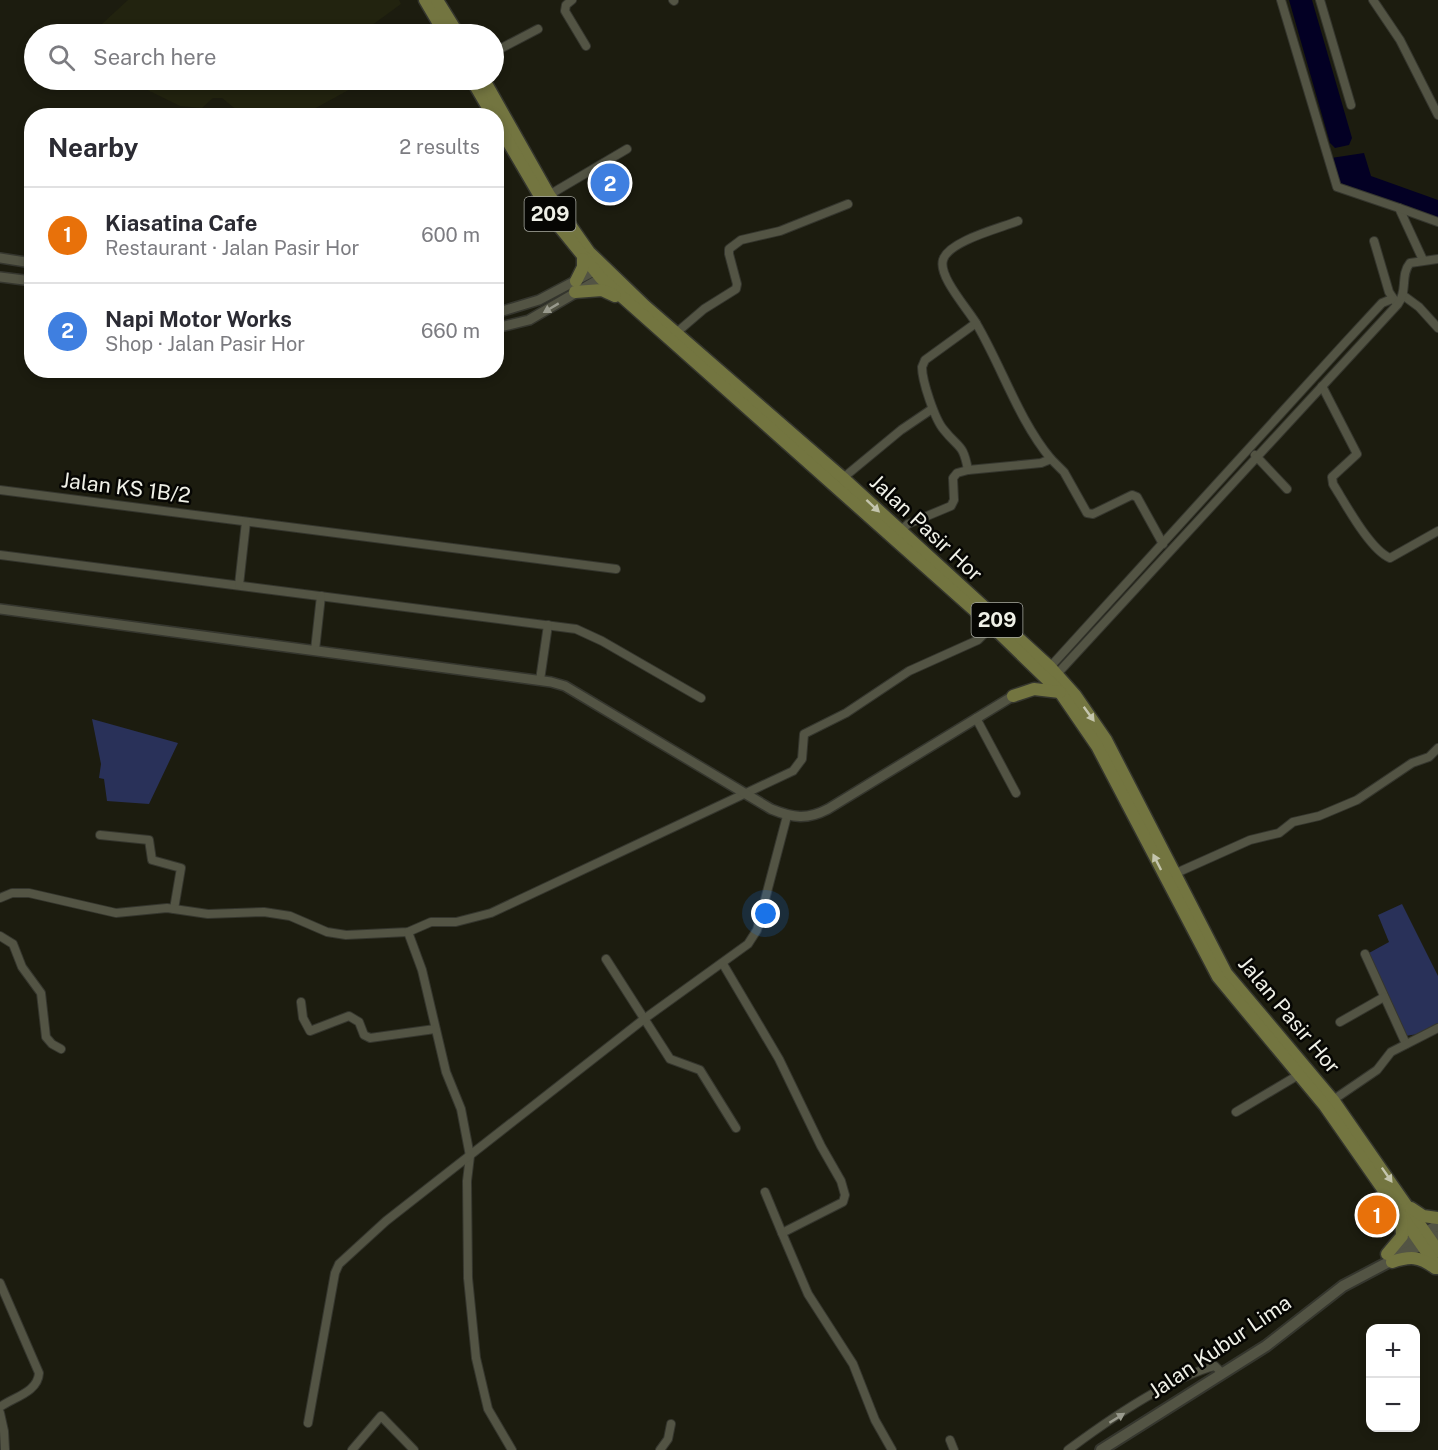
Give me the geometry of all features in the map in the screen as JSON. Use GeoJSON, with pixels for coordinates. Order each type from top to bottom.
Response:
{"type":"FeatureCollection","features":[{"type":"Feature","properties":{"kind":"main road"},"geometry":{"type":"LineString","coordinates":[[424,0],[439,24]]}},
{"type":"Feature","properties":{"kind":"main road"},"geometry":{"type":"LineString","coordinates":[[437,0],[452,24]]}},
{"type":"Feature","properties":{"kind":"main road"},"geometry":{"type":"LineString","coordinates":[[478,90],[488,108]]}},
{"type":"Feature","properties":{"kind":"main road","name":"Jalan Pasir Hor"},"geometry":{"type":"LineString","coordinates":[[490,90],[500,108]]}},
{"type":"Feature","properties":{"kind":"main road","name":"Jalan Pasir Hor"},"geometry":{"type":"LineString","coordinates":[[504,115],[549,195],[589,252],[676,333],[843,478],[1054,670],[1081,702],[1106,740],[1226,973],[1333,1100],[1404,1209]]}},
{"type":"Feature","properties":{"kind":"main road","name":"Jalan Pasir Hor"},"geometry":{"type":"LineString","coordinates":[[504,135],[542,200],[583,259],[620,296],[992,626],[1060,692],[1097,746],[1218,977],[1300,1074],[1438,1251]]}},
{"type":"Feature","properties":{"kind":"main road"},"geometry":{"type":"LineString","coordinates":[[583,259],[583,267],[575,286],[602,290],[620,296]]}},
{"type":"Feature","properties":{"kind":"main road"},"geometry":{"type":"LineString","coordinates":[[1014,696],[1031,679],[1030,662]]}},
{"type":"Feature","properties":{"kind":"main road"},"geometry":{"type":"LineString","coordinates":[[1014,696],[1034,688],[1060,692]]}},
{"type":"Feature","properties":{"kind":"main road"},"geometry":{"type":"LineString","coordinates":[[1390,1258],[1402,1236],[1404,1209],[1438,1218]]}},
{"type":"Feature","properties":{"kind":"main road","name":"Jalan Kubur Lima"},"geometry":{"type":"LineString","coordinates":[[1101,1450],[1266,1346],[1314,1306],[1426,1238],[1438,1225]]}},
{"type":"Feature","properties":{"kind":"main road","name":"Jalan Pasir Hor"},"geometry":{"type":"LineString","coordinates":[[1426,1238],[1438,1269]]}},
{"type":"Feature","properties":{"kind":"main road"},"geometry":{"type":"LineString","coordinates":[[1390,1258],[1418,1258],[1438,1269]]}},
{"type":"Feature","properties":{"kind":"street"},"geometry":{"type":"LineString","coordinates":[[572,0],[566,4],[565,11],[586,46]]}},
{"type":"Feature","properties":{"kind":"street"},"geometry":{"type":"LineString","coordinates":[[1281,0],[1337,187],[1438,222]]}},
{"type":"Feature","properties":{"kind":"street"},"geometry":{"type":"LineString","coordinates":[[1320,0],[1351,105]]}},
{"type":"Feature","properties":{"kind":"street"},"geometry":{"type":"LineString","coordinates":[[1373,0],[1401,40],[1438,115]]}},
{"type":"Feature","properties":{"kind":"street"},"geometry":{"type":"LineString","coordinates":[[504,47],[538,29]]}},
{"type":"Feature","properties":{"kind":"street"},"geometry":{"type":"LineString","coordinates":[[549,195],[627,149]]}},
{"type":"Feature","properties":{"kind":"street"},"geometry":{"type":"LineString","coordinates":[[676,333],[704,309],[736,289],[737,284],[729,249],[736,242],[751,236],[780,231],[848,204]]}},
{"type":"Feature","properties":{"kind":"street"},"geometry":{"type":"LineString","coordinates":[[1399,208],[1423,260]]}},
{"type":"Feature","properties":{"kind":"street"},"geometry":{"type":"LineString","coordinates":[[1018,221],[962,242],[951,249],[943,258],[942,270],[976,322],[1034,436],[1064,472],[1087,513],[1093,514],[1132,495],[1137,497],[1163,544]]}},
{"type":"Feature","properties":{"kind":"street"},"geometry":{"type":"LineString","coordinates":[[1374,241],[1395,302]]}},
{"type":"Feature","properties":{"kind":"street"},"geometry":{"type":"LineString","coordinates":[[0,258],[24,262]]}},
{"type":"Feature","properties":{"kind":"street"},"geometry":{"type":"LineString","coordinates":[[1404,296],[1406,268],[1410,263],[1438,258]]}},
{"type":"Feature","properties":{"kind":"street"},"geometry":{"type":"LineString","coordinates":[[504,311],[575,286],[598,274]]}},
{"type":"Feature","properties":{"kind":"street"},"geometry":{"type":"LineString","coordinates":[[0,277],[24,280]]}},
{"type":"Feature","properties":{"kind":"street"},"geometry":{"type":"LineString","coordinates":[[504,326],[529,320],[575,286]]}},
{"type":"Feature","properties":{"kind":"street"},"geometry":{"type":"LineString","coordinates":[[1054,670],[1322,386],[1395,302],[1404,296]]}},
{"type":"Feature","properties":{"kind":"street"},"geometry":{"type":"LineString","coordinates":[[1404,296],[1419,307],[1438,328]]}},
{"type":"Feature","properties":{"kind":"street"},"geometry":{"type":"LineString","coordinates":[[1054,670],[1163,544],[1382,303],[1395,302]]}},
{"type":"Feature","properties":{"kind":"street"},"geometry":{"type":"LineString","coordinates":[[968,470],[963,448],[945,432],[932,409],[922,372],[923,363],[976,322]]}},
{"type":"Feature","properties":{"kind":"street"},"geometry":{"type":"LineString","coordinates":[[1322,386],[1357,454],[1332,477],[1358,523],[1384,555],[1390,558],[1438,531]]}},
{"type":"Feature","properties":{"kind":"street"},"geometry":{"type":"LineString","coordinates":[[843,478],[892,437],[932,409]]}},
{"type":"Feature","properties":{"kind":"street"},"geometry":{"type":"LineString","coordinates":[[1249,449],[1287,489]]}},
{"type":"Feature","properties":{"kind":"street"},"geometry":{"type":"LineString","coordinates":[[900,531],[908,524],[951,506],[954,500],[953,478],[957,473],[1041,463],[1051,459]]}},
{"type":"Feature","properties":{"kind":"street","name":"Jalan KS 1B/2"},"geometry":{"type":"LineString","coordinates":[[0,490],[616,569]]}},
{"type":"Feature","properties":{"kind":"street"},"geometry":{"type":"LineString","coordinates":[[239,585],[246,522]]}},
{"type":"Feature","properties":{"kind":"street"},"geometry":{"type":"LineString","coordinates":[[0,555],[576,629],[602,641],[701,698]]}},
{"type":"Feature","properties":{"kind":"street"},"geometry":{"type":"LineString","coordinates":[[315,650],[321,596]]}},
{"type":"Feature","properties":{"kind":"street"},"geometry":{"type":"LineString","coordinates":[[0,609],[540,680],[566,686],[743,793],[788,816],[810,817],[828,809],[1014,696]]}},
{"type":"Feature","properties":{"kind":"street"},"geometry":{"type":"LineString","coordinates":[[540,680],[548,625]]}},
{"type":"Feature","properties":{"kind":"street"},"geometry":{"type":"LineString","coordinates":[[0,898],[12,893],[29,892],[116,914],[174,909],[208,914],[251,912],[279,914],[334,934],[408,932],[431,922],[466,921],[491,913],[793,771],[802,759],[804,734],[846,713],[909,671],[978,640],[992,626]]}},
{"type":"Feature","properties":{"kind":"street"},"geometry":{"type":"LineString","coordinates":[[976,718],[1016,794]]}},
{"type":"Feature","properties":{"kind":"street"},"geometry":{"type":"LineString","coordinates":[[1174,874],[1243,842],[1279,833],[1293,822],[1318,816],[1357,800],[1412,763],[1429,757],[1438,748]]}},
{"type":"Feature","properties":{"kind":"street"},"geometry":{"type":"LineString","coordinates":[[308,1423],[335,1273],[339,1264],[386,1221],[644,1019],[723,964],[753,938],[788,816]]}},
{"type":"Feature","properties":{"kind":"street"},"geometry":{"type":"LineString","coordinates":[[100,835],[149,840],[152,860],[181,868],[174,909]]}},
{"type":"Feature","properties":{"kind":"street"},"geometry":{"type":"LineString","coordinates":[[408,932],[422,970],[446,1072],[461,1109],[470,1156],[467,1181],[468,1270],[473,1339],[488,1409],[513,1450]]}},
{"type":"Feature","properties":{"kind":"street"},"geometry":{"type":"LineString","coordinates":[[0,936],[13,944],[22,967],[41,993],[46,1037],[52,1044],[61,1048]]}},
{"type":"Feature","properties":{"kind":"street"},"geometry":{"type":"LineString","coordinates":[[1365,954],[1406,1044]]}},
{"type":"Feature","properties":{"kind":"street"},"geometry":{"type":"LineString","coordinates":[[606,959],[670,1059],[700,1070],[736,1128]]}},
{"type":"Feature","properties":{"kind":"street"},"geometry":{"type":"LineString","coordinates":[[723,964],[779,1059],[844,1188],[843,1202],[782,1233]]}},
{"type":"Feature","properties":{"kind":"street"},"geometry":{"type":"LineString","coordinates":[[1340,1022],[1384,998]]}},
{"type":"Feature","properties":{"kind":"street"},"geometry":{"type":"LineString","coordinates":[[301,1002],[303,1018],[310,1031],[349,1016],[359,1022],[363,1035],[370,1038],[435,1029]]}},
{"type":"Feature","properties":{"kind":"street"},"geometry":{"type":"LineString","coordinates":[[1333,1100],[1377,1070],[1391,1052],[1438,1028]]}},
{"type":"Feature","properties":{"kind":"street"},"geometry":{"type":"LineString","coordinates":[[1236,1112],[1300,1074]]}},
{"type":"Feature","properties":{"kind":"street"},"geometry":{"type":"LineString","coordinates":[[765,1192],[808,1294],[853,1364],[875,1420],[892,1450]]}},
{"type":"Feature","properties":{"kind":"street"},"geometry":{"type":"LineString","coordinates":[[0,1283],[39,1373],[39,1381],[34,1387],[0,1407]]}},
{"type":"Feature","properties":{"kind":"street"},"geometry":{"type":"LineString","coordinates":[[1068,1450],[1193,1372],[1215,1366],[1222,1373]]}},
{"type":"Feature","properties":{"kind":"street"},"geometry":{"type":"LineString","coordinates":[[0,1413],[4,1431],[4,1450]]}},
{"type":"Feature","properties":{"kind":"street"},"geometry":{"type":"LineString","coordinates":[[352,1450],[381,1416],[414,1450]]}},
{"type":"Feature","properties":{"kind":"street"},"geometry":{"type":"LineString","coordinates":[[660,1450],[668,1438],[671,1424]]}},
{"type":"Feature","properties":{"kind":"street"},"geometry":{"type":"LineString","coordinates":[[950,1440],[954,1450]]}},
{"type":"Feature","properties":{"kind":"shaded area"},"geometry":{"type":"Polygon","coordinates":[[[128,0],[399,0],[401,4],[374,24],[102,24],[128,0]]]}},
{"type":"Feature","properties":{"kind":"shaded area"},"geometry":{"type":"Polygon","coordinates":[[[1289,0],[1312,0],[1352,138],[1349,145],[1335,148],[1330,143],[1289,0]]]}},
{"type":"Feature","properties":{"kind":"shaded area"},"geometry":{"type":"Polygon","coordinates":[[[147,90],[349,90],[316,108],[234,108],[222,98],[213,98],[202,108],[180,106],[147,90]]]}},
{"type":"Feature","properties":{"kind":"shaded area"},"geometry":{"type":"Polygon","coordinates":[[[1364,153],[1371,176],[1438,200],[1438,218],[1337,182],[1331,158],[1364,153]]]}},
{"type":"Feature","properties":{"kind":"shaded area"},"geometry":{"type":"Polygon","coordinates":[[[92,719],[178,743],[149,804],[107,801],[104,779],[99,778],[101,764],[92,719]]]}},
{"type":"Feature","properties":{"kind":"shaded area"},"geometry":{"type":"Polygon","coordinates":[[[1402,904],[1438,976],[1438,1023],[1418,1034],[1405,1036],[1369,953],[1389,942],[1378,915],[1402,904]]]}},
{"type":"Feature","properties":{"kind":"place","name":"Napi Motor Works"},"geometry":{"type":"Point","coordinates":[610,183]}},
{"type":"Feature","properties":{"kind":"place","name":"Kiasatina Cafe"},"geometry":{"type":"Point","coordinates":[1377,1215]}}]}
